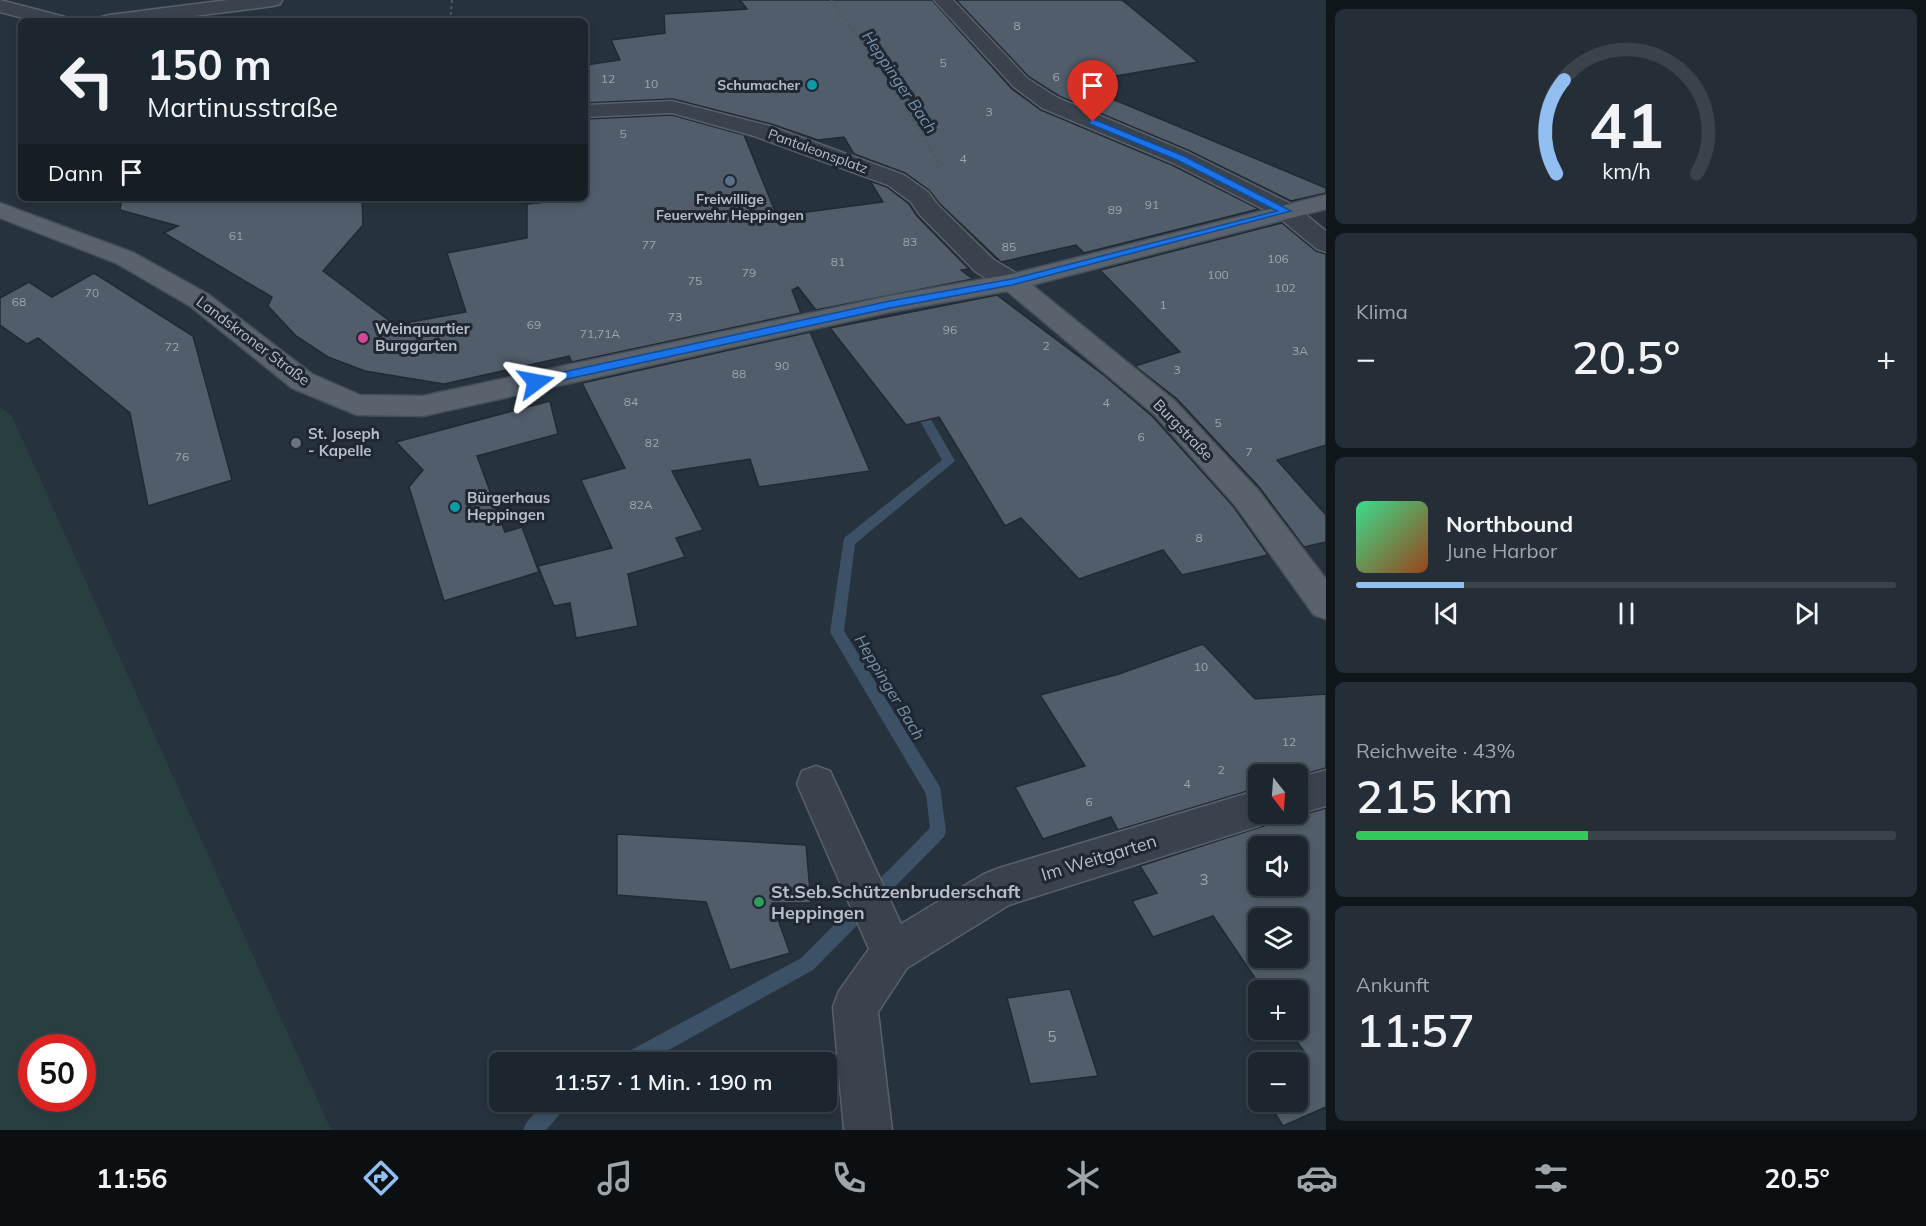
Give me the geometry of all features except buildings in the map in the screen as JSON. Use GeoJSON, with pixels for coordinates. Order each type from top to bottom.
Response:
{"type":"FeatureCollection","features":[{"type":"Feature","properties":{"kind":"main road","name":"Landskroner Straße"},"geometry":{"type":"LineString","coordinates":[[0,210],[125,258],[200,300],[302,381],[357,405],[423,406],[890,304],[1012,282],[1326,202]]}},
{"type":"Feature","properties":{"kind":"main road","name":"Burgstraße"},"geometry":{"type":"LineString","coordinates":[[1012,282],[1165,408],[1246,497],[1326,605]]}},
{"type":"Feature","properties":{"kind":"street"},"geometry":{"type":"LineString","coordinates":[[133,18],[273,0]]}},
{"type":"Feature","properties":{"kind":"street"},"geometry":{"type":"LineString","coordinates":[[943,0],[1021,84],[1050,103],[1181,158],[1286,211],[1326,244]]}},
{"type":"Feature","properties":{"kind":"street"},"geometry":{"type":"LineString","coordinates":[[0,6],[46,18]]}},
{"type":"Feature","properties":{"kind":"street","name":"Pantaleonsplatz"},"geometry":{"type":"LineString","coordinates":[[588,111],[672,107],[762,130],[896,180],[924,203],[985,266],[1012,282]]}},
{"type":"Feature","properties":{"kind":"street"},"geometry":{"type":"LineString","coordinates":[[816,784],[892,953]]}},
{"type":"Feature","properties":{"kind":"street"},"geometry":{"type":"LineString","coordinates":[[1308,793],[1326,788]]}},
{"type":"Feature","properties":{"kind":"street","name":"Im Weitgarten"},"geometry":{"type":"LineString","coordinates":[[868,1130],[855,1007],[892,953],[999,888],[1248,811]]}},
{"type":"Feature","properties":{"kind":"path"},"geometry":{"type":"LineString","coordinates":[[450,18],[452,0]]}},
{"type":"Feature","properties":{"kind":"path"},"geometry":{"type":"LineString","coordinates":[[831,0],[889,81],[939,163],[924,203]]}},
{"type":"Feature","properties":{"kind":"green space"},"geometry":{"type":"Polygon","coordinates":[[[0,406],[12,416],[331,1130],[0,1130],[0,406]]]}},
{"type":"Feature","properties":{"kind":"waterway","name":"Heppinger Bach"},"geometry":{"type":"LineString","coordinates":[[647,1052],[807,964],[938,831],[934,792],[837,632],[849,542],[949,461],[917,405]]}},
{"type":"Feature","properties":{"kind":"waterway","name":"Heppinger Bach"},"geometry":{"type":"LineString","coordinates":[[533,1130],[549,1112]]}},
{"type":"Feature","properties":{"kind":"place","name":"Schumacher"},"geometry":{"type":"Point","coordinates":[812,85]}},
{"type":"Feature","properties":{"kind":"place","name":"Freiwillige Feuerwehr Heppingen"},"geometry":{"type":"Point","coordinates":[730,181]}},
{"type":"Feature","properties":{"kind":"place","name":"Weinquartier Burggarten"},"geometry":{"type":"Point","coordinates":[363,338]}},
{"type":"Feature","properties":{"kind":"place","name":"St. Joseph - Kapelle"},"geometry":{"type":"Point","coordinates":[296,443]}},
{"type":"Feature","properties":{"kind":"place","name":"Bürgerhaus Heppingen"},"geometry":{"type":"Point","coordinates":[455,507]}},
{"type":"Feature","properties":{"kind":"place","name":"St.Seb.Schützenbruderschaft Heppingen"},"geometry":{"type":"Point","coordinates":[759,902]}},
{"type":"Feature","properties":{"kind":"route"},"geometry":{"type":"LineString","coordinates":[[536,382],[890,304],[1012,282],[1286,211],[1181,158],[1093,122]]}}]}
